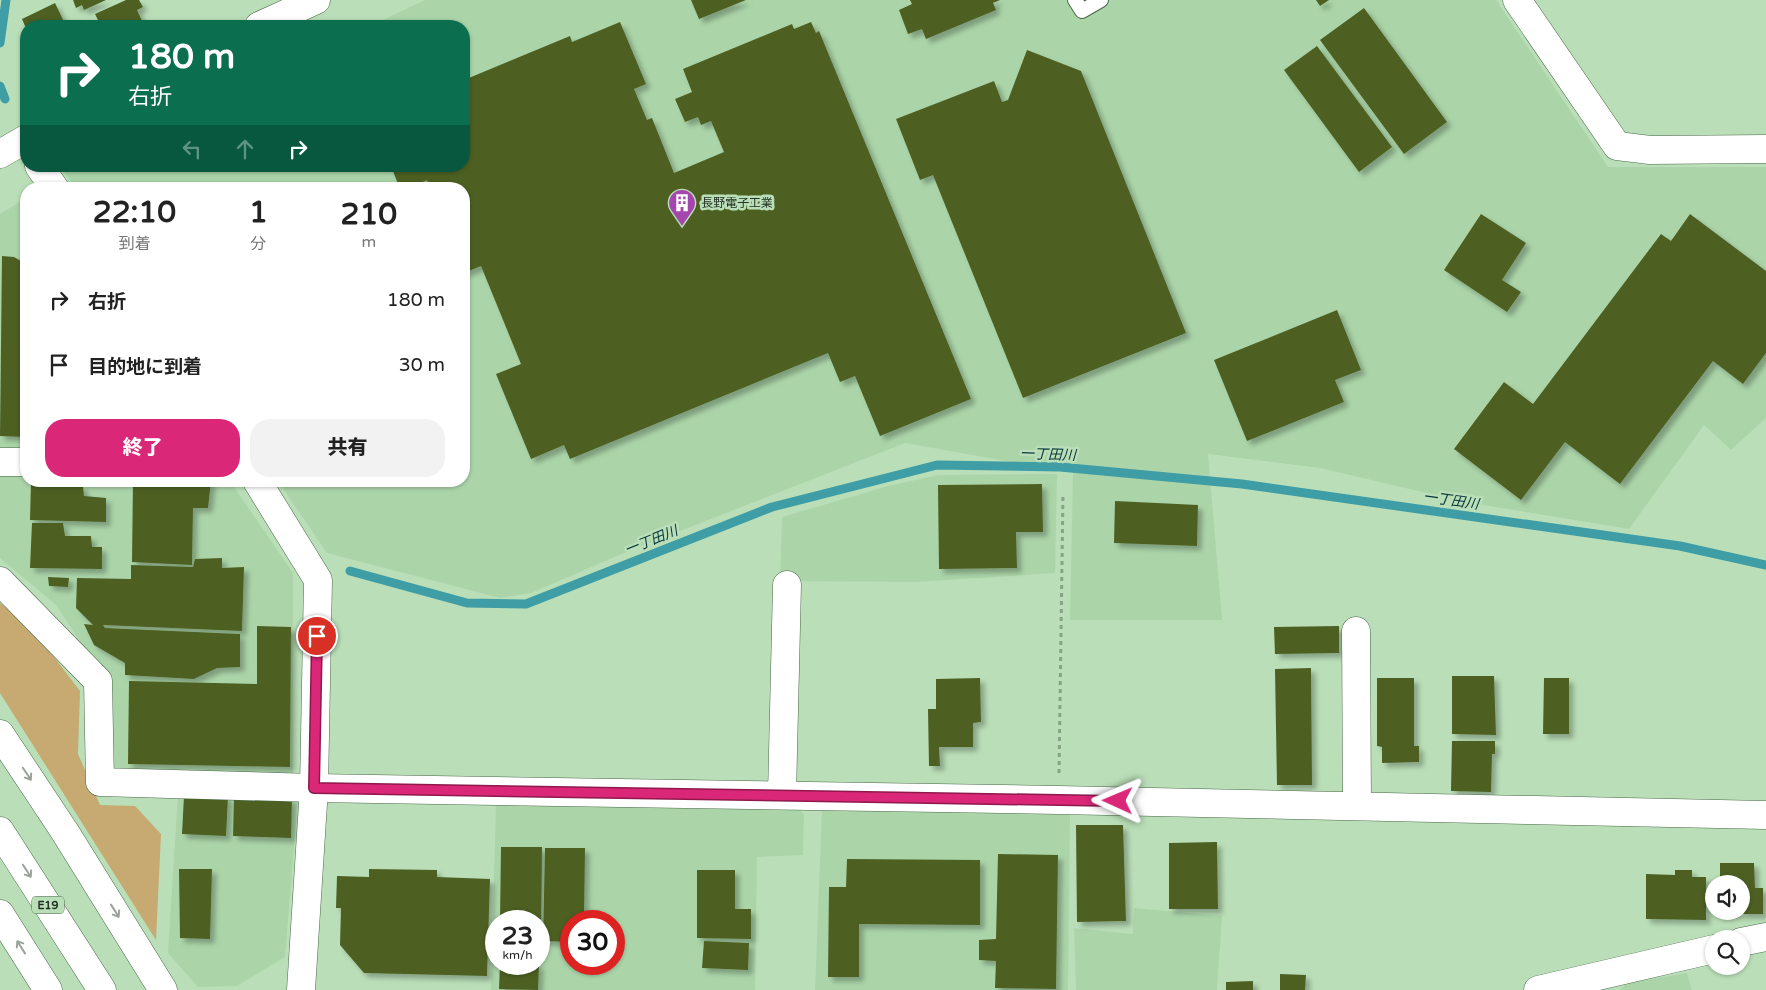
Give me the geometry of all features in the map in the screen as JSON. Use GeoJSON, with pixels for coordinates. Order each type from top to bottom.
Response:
{"type":"FeatureCollection","features":[{"type":"Feature","properties":{"kind":"main road"},"geometry":{"type":"LineString","coordinates":[[273,20],[316,0]]}},
{"type":"Feature","properties":{"kind":"main road"},"geometry":{"type":"LineString","coordinates":[[1517,0],[1617,146],[1650,150],[1766,149]]}},
{"type":"Feature","properties":{"kind":"main road"},"geometry":{"type":"LineString","coordinates":[[0,462],[20,462]]}},
{"type":"Feature","properties":{"kind":"main road"},"geometry":{"type":"LineString","coordinates":[[260,487],[318,580],[314,788],[301,990]]}},
{"type":"Feature","properties":{"kind":"main road"},"geometry":{"type":"LineString","coordinates":[[0,581],[98,681],[100,782],[314,788],[1058,800],[1766,815]]}},
{"type":"Feature","properties":{"kind":"main road"},"geometry":{"type":"LineString","coordinates":[[782,795],[787,585]]}},
{"type":"Feature","properties":{"kind":"main road"},"geometry":{"type":"LineString","coordinates":[[1356,632],[1357,806]]}},
{"type":"Feature","properties":{"kind":"main road"},"geometry":{"type":"LineString","coordinates":[[0,734],[65,832],[160,984]]}},
{"type":"Feature","properties":{"kind":"main road","name":"E19"},"geometry":{"type":"LineString","coordinates":[[0,830],[99,985]]}},
{"type":"Feature","properties":{"kind":"main road"},"geometry":{"type":"LineString","coordinates":[[0,914],[45,985]]}},
{"type":"Feature","properties":{"kind":"main road"},"geometry":{"type":"LineString","coordinates":[[1750,940],[1766,937]]}},
{"type":"Feature","properties":{"kind":"main road"},"geometry":{"type":"LineString","coordinates":[[1538,990],[1590,984],[1705,952]]}},
{"type":"Feature","properties":{"kind":"lane"},"geometry":{"type":"LineString","coordinates":[[1075,0],[1082,11],[1101,0]]}},
{"type":"Feature","properties":{"kind":"path"},"geometry":{"type":"LineString","coordinates":[[1058,800],[1063,493]]}},
{"type":"Feature","properties":{"kind":"shaded area"},"geometry":{"type":"Polygon","coordinates":[[[425,0],[1496,0],[1608,167],[1766,167],[1766,418],[1731,450],[1704,425],[1629,529],[1465,502],[1320,468],[1208,454],[1222,620],[1070,620],[1073,473],[905,443],[624,553],[531,593],[500,598],[327,553],[282,487],[470,487],[470,182],[71,182],[65,172],[470,172],[470,20],[383,20],[425,0]]]}},
{"type":"Feature","properties":{"kind":"shaded area"},"geometry":{"type":"Polygon","coordinates":[[[20,202],[20,487],[234,487],[293,573],[293,773],[115,769],[110,761],[108,683],[56,605],[0,558],[0,214],[20,202]]]}},
{"type":"Feature","properties":{"kind":"shaded area"},"geometry":{"type":"Polygon","coordinates":[[[1057,474],[1055,573],[915,582],[780,581],[782,517],[888,486],[938,475],[1057,474]]]}},
{"type":"Feature","properties":{"kind":"shaded area"},"geometry":{"type":"Polygon","coordinates":[[[0,603],[28,623],[80,691],[78,754],[100,805],[135,806],[161,834],[156,940],[0,693],[0,603]]]}},
{"type":"Feature","properties":{"kind":"shaded area"},"geometry":{"type":"Polygon","coordinates":[[[178,793],[298,798],[285,957],[237,986],[198,987],[168,953],[178,793]]]}},
{"type":"Feature","properties":{"kind":"shaded area"},"geometry":{"type":"Polygon","coordinates":[[[496,804],[798,808],[804,815],[803,855],[757,857],[755,990],[491,990],[491,975],[550,975],[550,910],[493,910],[496,804]]]}},
{"type":"Feature","properties":{"kind":"shaded area"},"geometry":{"type":"Polygon","coordinates":[[[822,809],[1070,815],[1068,990],[815,990],[822,809]]]}},
{"type":"Feature","properties":{"kind":"shaded area"},"geometry":{"type":"Polygon","coordinates":[[[1134,908],[1222,916],[1217,990],[1076,990],[1074,928],[1133,934],[1134,908]]]}},
{"type":"Feature","properties":{"kind":"shaded area"},"geometry":{"type":"Polygon","coordinates":[[[1687,973],[1692,990],[1620,990],[1627,983],[1687,973]]]}},
{"type":"Feature","properties":{"kind":"building"},"geometry":{"type":"Polygon","coordinates":[[[73,0],[106,0],[84,10],[82,5],[76,8],[73,0]]]}},
{"type":"Feature","properties":{"kind":"building"},"geometry":{"type":"Polygon","coordinates":[[[126,0],[139,0],[143,7],[137,10],[142,20],[98,20],[95,14],[126,0]]]}},
{"type":"Feature","properties":{"kind":"building"},"geometry":{"type":"Polygon","coordinates":[[[691,0],[746,0],[699,19],[691,0]]]}},
{"type":"Feature","properties":{"kind":"building"},"geometry":{"type":"Polygon","coordinates":[[[910,0],[1000,0],[993,3],[996,10],[926,39],[922,29],[908,34],[899,10],[912,4],[910,0]]]}},
{"type":"Feature","properties":{"kind":"building"},"geometry":{"type":"Polygon","coordinates":[[[1316,0],[1329,0],[1320,6],[1316,0]]]}},
{"type":"Feature","properties":{"kind":"building"},"geometry":{"type":"Polygon","coordinates":[[[55,3],[63,20],[22,20],[55,3]]]}},
{"type":"Feature","properties":{"kind":"building"},"geometry":{"type":"Polygon","coordinates":[[[1364,8],[1447,122],[1404,154],[1320,40],[1364,8]]]}},
{"type":"Feature","properties":{"kind":"building","name":"長野電子工業"},"geometry":{"type":"Polygon","coordinates":[[[620,22],[646,84],[634,89],[647,120],[652,118],[674,173],[724,152],[711,121],[701,125],[698,117],[685,122],[675,99],[692,92],[683,69],[792,24],[794,29],[811,22],[816,33],[819,31],[971,399],[880,436],[855,376],[840,382],[828,353],[570,459],[564,445],[531,459],[496,374],[521,364],[481,266],[470,271],[470,182],[428,182],[427,180],[422,182],[397,182],[393,172],[470,172],[470,78],[570,36],[572,42],[620,22]]]}},
{"type":"Feature","properties":{"kind":"building"},"geometry":{"type":"Polygon","coordinates":[[[1317,46],[1392,147],[1359,172],[1284,70],[1317,46]]]}},
{"type":"Feature","properties":{"kind":"building"},"geometry":{"type":"Polygon","coordinates":[[[1027,50],[1081,71],[1186,333],[1023,398],[933,175],[920,180],[896,119],[994,81],[1002,102],[1008,100],[1027,50]]]}},
{"type":"Feature","properties":{"kind":"building"},"geometry":{"type":"Polygon","coordinates":[[[1481,214],[1526,243],[1502,280],[1521,292],[1507,312],[1444,270],[1481,214]]]}},
{"type":"Feature","properties":{"kind":"building"},"geometry":{"type":"Polygon","coordinates":[[[1690,214],[1766,271],[1766,353],[1743,384],[1713,361],[1620,484],[1565,442],[1521,500],[1454,449],[1504,382],[1533,404],[1661,234],[1671,241],[1690,214]]]}},
{"type":"Feature","properties":{"kind":"building"},"geometry":{"type":"Polygon","coordinates":[[[2,256],[14,257],[20,260],[20,437],[0,436],[2,256]]]}},
{"type":"Feature","properties":{"kind":"building"},"geometry":{"type":"Polygon","coordinates":[[[1337,310],[1361,370],[1335,380],[1344,402],[1247,441],[1214,360],[1337,310]]]}},
{"type":"Feature","properties":{"kind":"building"},"geometry":{"type":"Polygon","coordinates":[[[1042,484],[1043,532],[1016,532],[1017,568],[939,569],[938,485],[1042,484]]]}},
{"type":"Feature","properties":{"kind":"building"},"geometry":{"type":"Polygon","coordinates":[[[31,487],[83,487],[84,496],[106,498],[106,522],[30,520],[31,487]]]}},
{"type":"Feature","properties":{"kind":"building"},"geometry":{"type":"Polygon","coordinates":[[[133,487],[210,487],[208,508],[193,508],[192,565],[132,562],[133,487]]]}},
{"type":"Feature","properties":{"kind":"building"},"geometry":{"type":"Polygon","coordinates":[[[1115,501],[1198,505],[1197,546],[1114,543],[1115,501]]]}},
{"type":"Feature","properties":{"kind":"building"},"geometry":{"type":"Polygon","coordinates":[[[32,523],[63,523],[65,536],[91,536],[92,547],[102,547],[102,569],[30,568],[32,523]]]}},
{"type":"Feature","properties":{"kind":"building"},"geometry":{"type":"Polygon","coordinates":[[[222,558],[222,568],[244,567],[242,631],[103,625],[105,628],[240,634],[240,667],[217,668],[194,679],[125,675],[125,663],[94,645],[84,624],[93,625],[76,608],[77,578],[131,579],[131,565],[193,567],[195,559],[222,558]]]}},
{"type":"Feature","properties":{"kind":"building"},"geometry":{"type":"Polygon","coordinates":[[[48,577],[69,578],[68,587],[49,586],[48,577]]]}},
{"type":"Feature","properties":{"kind":"building"},"geometry":{"type":"Polygon","coordinates":[[[257,626],[291,627],[290,767],[128,764],[129,681],[257,684],[257,626]]]}},
{"type":"Feature","properties":{"kind":"building"},"geometry":{"type":"Polygon","coordinates":[[[1339,626],[1339,653],[1275,654],[1274,627],[1339,626]]]}},
{"type":"Feature","properties":{"kind":"building"},"geometry":{"type":"Polygon","coordinates":[[[1311,668],[1312,785],[1277,785],[1275,669],[1311,668]]]}},
{"type":"Feature","properties":{"kind":"building"},"geometry":{"type":"Polygon","coordinates":[[[1452,676],[1494,676],[1496,735],[1452,734],[1452,676]]]}},
{"type":"Feature","properties":{"kind":"building"},"geometry":{"type":"Polygon","coordinates":[[[980,678],[981,722],[973,723],[973,747],[939,747],[940,766],[929,766],[928,709],[936,709],[936,679],[980,678]]]}},
{"type":"Feature","properties":{"kind":"building"},"geometry":{"type":"Polygon","coordinates":[[[1377,678],[1414,678],[1414,746],[1419,746],[1419,762],[1382,763],[1382,747],[1377,746],[1377,678]]]}},
{"type":"Feature","properties":{"kind":"building"},"geometry":{"type":"Polygon","coordinates":[[[1544,678],[1569,678],[1569,734],[1543,734],[1544,678]]]}},
{"type":"Feature","properties":{"kind":"building"},"geometry":{"type":"Polygon","coordinates":[[[1452,741],[1495,741],[1495,754],[1492,754],[1491,792],[1451,791],[1452,741]]]}},
{"type":"Feature","properties":{"kind":"building"},"geometry":{"type":"Polygon","coordinates":[[[184,796],[228,796],[226,836],[182,834],[184,796]]]}},
{"type":"Feature","properties":{"kind":"building"},"geometry":{"type":"Polygon","coordinates":[[[234,797],[292,798],[291,838],[233,836],[234,797]]]}},
{"type":"Feature","properties":{"kind":"building"},"geometry":{"type":"Polygon","coordinates":[[[1076,825],[1123,825],[1126,921],[1077,922],[1076,825]]]}},
{"type":"Feature","properties":{"kind":"building"},"geometry":{"type":"Polygon","coordinates":[[[1217,842],[1218,909],[1169,909],[1169,843],[1217,842]]]}},
{"type":"Feature","properties":{"kind":"building"},"geometry":{"type":"Polygon","coordinates":[[[501,847],[542,847],[541,910],[500,910],[501,847]]]}},
{"type":"Feature","properties":{"kind":"building"},"geometry":{"type":"Polygon","coordinates":[[[545,848],[585,848],[584,910],[560,910],[560,942],[550,941],[550,910],[544,910],[545,848]]]}},
{"type":"Feature","properties":{"kind":"building"},"geometry":{"type":"Polygon","coordinates":[[[998,854],[1058,855],[1056,989],[995,988],[996,961],[979,960],[979,940],[996,939],[998,854]]]}},
{"type":"Feature","properties":{"kind":"building"},"geometry":{"type":"Polygon","coordinates":[[[847,859],[980,860],[980,925],[859,924],[859,977],[828,977],[829,887],[846,887],[847,859]]]}},
{"type":"Feature","properties":{"kind":"building"},"geometry":{"type":"Polygon","coordinates":[[[1720,863],[1754,863],[1755,888],[1763,888],[1763,914],[1750,914],[1750,875],[1720,875],[1720,863]]]}},
{"type":"Feature","properties":{"kind":"building"},"geometry":{"type":"Polygon","coordinates":[[[179,869],[212,869],[210,939],[180,938],[179,869]]]}},
{"type":"Feature","properties":{"kind":"building"},"geometry":{"type":"Polygon","coordinates":[[[369,869],[437,870],[437,877],[490,879],[489,910],[485,910],[485,975],[487,976],[364,973],[340,945],[341,908],[336,908],[337,876],[369,877],[369,869]]]}},
{"type":"Feature","properties":{"kind":"building"},"geometry":{"type":"Polygon","coordinates":[[[697,870],[735,870],[735,909],[751,909],[751,939],[697,938],[697,870]]]}},
{"type":"Feature","properties":{"kind":"building"},"geometry":{"type":"Polygon","coordinates":[[[1675,870],[1692,870],[1692,877],[1705,877],[1705,920],[1646,919],[1646,874],[1675,875],[1675,870]]]}},
{"type":"Feature","properties":{"kind":"building"},"geometry":{"type":"Polygon","coordinates":[[[704,941],[749,943],[748,970],[702,968],[704,941]]]}},
{"type":"Feature","properties":{"kind":"building"},"geometry":{"type":"Polygon","coordinates":[[[1280,974],[1306,975],[1305,990],[1280,990],[1280,974]]]}},
{"type":"Feature","properties":{"kind":"building"},"geometry":{"type":"Polygon","coordinates":[[[500,975],[539,975],[538,990],[499,989],[500,975]]]}},
{"type":"Feature","properties":{"kind":"building"},"geometry":{"type":"Polygon","coordinates":[[[1253,981],[1253,990],[1226,990],[1226,982],[1253,981]]]}},
{"type":"Feature","properties":{"kind":"waterway","name":"一丁田川"},"geometry":{"type":"LineString","coordinates":[[0,43],[6,0]]}},
{"type":"Feature","properties":{"kind":"waterway","name":"一丁田川"},"geometry":{"type":"LineString","coordinates":[[0,86],[5,99]]}},
{"type":"Feature","properties":{"kind":"waterway","name":"一丁田川"},"geometry":{"type":"LineString","coordinates":[[350,571],[467,603],[526,604],[772,507],[937,465],[1060,467],[1242,484],[1680,546],[1766,565]]}},
{"type":"Feature","properties":{"kind":"place","name":"長野電子工業"},"geometry":{"type":"Point","coordinates":[682,227]}},
{"type":"Feature","properties":{"kind":"route"},"geometry":{"type":"LineString","coordinates":[[317,636],[314,788],[1118,801]]}}]}
